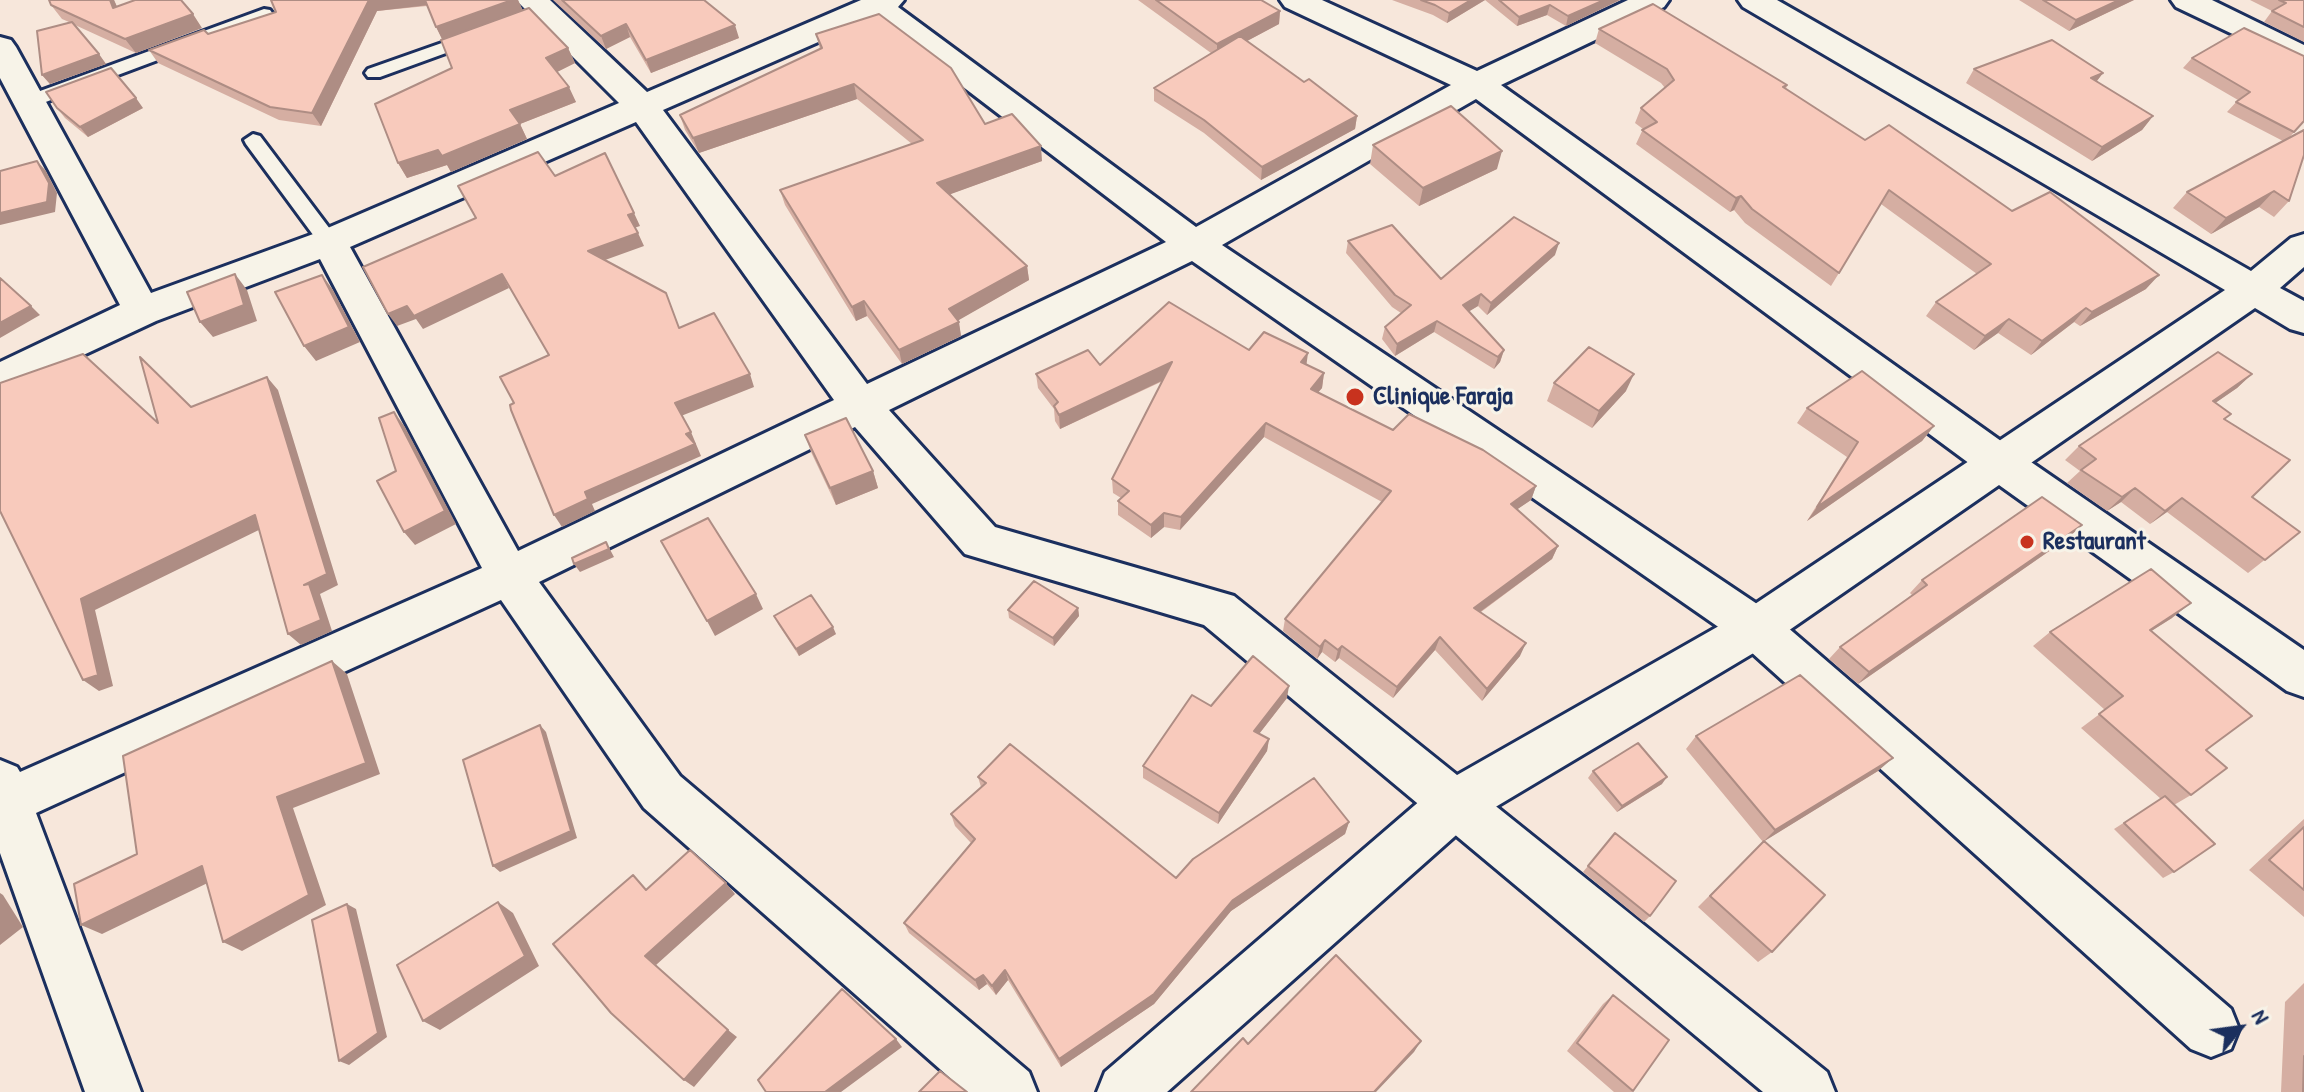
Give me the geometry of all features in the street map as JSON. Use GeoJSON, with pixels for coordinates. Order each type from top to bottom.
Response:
{"type":"FeatureCollection","features":[{"type":"Feature","properties":{"kind":"street"},"geometry":{"type":"LineString","coordinates":[[1296,0],[1477,84],[2000,463],[2304,676]]}},
{"type":"Feature","properties":{"kind":"street"},"geometry":{"type":"LineString","coordinates":[[113,1092],[3,796],[509,576],[1194,244],[1477,84],[1653,0]]}},
{"type":"Feature","properties":{"kind":"street"},"geometry":{"type":"LineString","coordinates":[[1754,0],[2304,319]]}},
{"type":"Feature","properties":{"kind":"street"},"geometry":{"type":"LineString","coordinates":[[2187,0],[2304,58]]}},
{"type":"Feature","properties":{"kind":"street"},"geometry":{"type":"LineString","coordinates":[[0,379],[142,311],[329,242],[882,3],[1194,244],[1756,628],[2211,1029]]}},
{"type":"Feature","properties":{"kind":"street"},"geometry":{"type":"LineString","coordinates":[[534,10],[643,107],[859,404],[981,541],[1218,610],[1807,1092]]}},
{"type":"Feature","properties":{"kind":"street"},"geometry":{"type":"LineString","coordinates":[[0,47],[142,311]]}},
{"type":"Feature","properties":{"kind":"street"},"geometry":{"type":"LineString","coordinates":[[329,242],[509,576],[662,792],[1009,1092]]}},
{"type":"Feature","properties":{"kind":"street"},"geometry":{"type":"LineString","coordinates":[[1125,1092],[1454,804],[1756,628],[2252,291],[2304,247]]}},
{"type":"Feature","properties":{"kind":"lane"},"geometry":{"type":"LineString","coordinates":[[28,102],[264,14]]}},
{"type":"Feature","properties":{"kind":"lane"},"geometry":{"type":"LineString","coordinates":[[374,73],[487,32]]}},
{"type":"Feature","properties":{"kind":"lane"},"geometry":{"type":"LineString","coordinates":[[253,140],[329,242]]}},
{"type":"Feature","properties":{"kind":"building"},"geometry":{"type":"Polygon","coordinates":[[[49,0],[110,0],[113,8],[135,0],[181,0],[193,14],[125,39],[51,5],[49,0]]]}},
{"type":"Feature","properties":{"kind":"building"},"geometry":{"type":"Polygon","coordinates":[[[271,0],[369,0],[312,113],[270,107],[149,50],[204,30],[208,34],[276,12],[271,0]]]}},
{"type":"Feature","properties":{"kind":"building"},"geometry":{"type":"Polygon","coordinates":[[[425,0],[512,0],[436,27],[425,0]]]}},
{"type":"Feature","properties":{"kind":"building"},"geometry":{"type":"Polygon","coordinates":[[[562,0],[704,0],[735,25],[646,60],[626,24],[601,36],[562,0]]]}},
{"type":"Feature","properties":{"kind":"building"},"geometry":{"type":"Polygon","coordinates":[[[1156,0],[1261,0],[1280,11],[1217,44],[1156,0]]]}},
{"type":"Feature","properties":{"kind":"building"},"geometry":{"type":"Polygon","coordinates":[[[1421,0],[1471,0],[1449,13],[1421,0]]]}},
{"type":"Feature","properties":{"kind":"building"},"geometry":{"type":"Polygon","coordinates":[[[1499,0],[1604,0],[1568,16],[1550,5],[1519,17],[1499,0]]]}},
{"type":"Feature","properties":{"kind":"building"},"geometry":{"type":"Polygon","coordinates":[[[2043,0],[2119,0],[2076,20],[2043,0]]]}},
{"type":"Feature","properties":{"kind":"building"},"geometry":{"type":"Polygon","coordinates":[[[2279,0],[2304,0],[2304,27],[2272,11],[2286,3],[2279,0]]]}},
{"type":"Feature","properties":{"kind":"building"},"geometry":{"type":"Polygon","coordinates":[[[1653,4],[1787,85],[1783,87],[1865,140],[1889,125],[2012,211],[2050,192],[2159,275],[2092,312],[2086,308],[2042,341],[2009,319],[1985,336],[1936,302],[1991,264],[1889,190],[1839,273],[1752,209],[1741,196],[1736,198],[1642,130],[1657,122],[1641,108],[1674,80],[1667,69],[1599,29],[1653,4]]]}},
{"type":"Feature","properties":{"kind":"building"},"geometry":{"type":"Polygon","coordinates":[[[529,8],[568,48],[546,58],[569,87],[510,110],[520,124],[442,156],[438,150],[398,163],[375,104],[452,68],[441,40],[529,8]]]}},
{"type":"Feature","properties":{"kind":"building"},"geometry":{"type":"Polygon","coordinates":[[[879,14],[951,68],[985,124],[1012,114],[1041,146],[937,183],[1027,266],[949,309],[959,322],[899,350],[864,301],[852,307],[780,190],[923,140],[854,84],[693,138],[680,115],[822,48],[816,34],[879,14]]]}},
{"type":"Feature","properties":{"kind":"building"},"geometry":{"type":"Polygon","coordinates":[[[72,22],[99,54],[42,75],[37,31],[72,22]]]}},
{"type":"Feature","properties":{"kind":"building"},"geometry":{"type":"Polygon","coordinates":[[[2244,28],[2304,56],[2304,121],[2294,132],[2236,102],[2250,92],[2192,58],[2244,28]]]}},
{"type":"Feature","properties":{"kind":"building"},"geometry":{"type":"Polygon","coordinates":[[[1240,36],[1304,82],[1309,79],[1357,116],[1262,167],[1204,120],[1154,88],[1240,36]]]}},
{"type":"Feature","properties":{"kind":"building"},"geometry":{"type":"Polygon","coordinates":[[[2052,40],[2103,73],[2091,78],[2153,116],[2102,147],[1974,69],[2052,40]]]}},
{"type":"Feature","properties":{"kind":"building"},"geometry":{"type":"Polygon","coordinates":[[[111,68],[136,98],[80,127],[57,108],[46,92],[111,68]]]}},
{"type":"Feature","properties":{"kind":"building"},"geometry":{"type":"Polygon","coordinates":[[[1451,106],[1502,151],[1423,188],[1373,145],[1451,106]]]}},
{"type":"Feature","properties":{"kind":"building"},"geometry":{"type":"Polygon","coordinates":[[[2304,130],[2304,155],[2289,201],[2274,191],[2226,218],[2187,192],[2304,130]]]}},
{"type":"Feature","properties":{"kind":"building"},"geometry":{"type":"Polygon","coordinates":[[[538,152],[555,176],[605,153],[634,213],[628,215],[638,233],[588,251],[666,293],[679,328],[714,313],[750,374],[675,403],[691,432],[686,434],[695,444],[585,492],[588,499],[554,515],[511,410],[510,405],[514,403],[500,377],[549,355],[502,274],[414,316],[407,306],[388,314],[363,267],[476,218],[458,186],[538,152]]]}},
{"type":"Feature","properties":{"kind":"building"},"geometry":{"type":"Polygon","coordinates":[[[37,161],[49,183],[47,202],[0,213],[0,171],[37,161]]]}},
{"type":"Feature","properties":{"kind":"building"},"geometry":{"type":"Polygon","coordinates":[[[1514,217],[1559,243],[1491,303],[1481,294],[1463,305],[1504,350],[1498,357],[1437,321],[1397,344],[1385,327],[1411,305],[1395,295],[1348,241],[1392,225],[1441,279],[1514,217]]]}},
{"type":"Feature","properties":{"kind":"building"},"geometry":{"type":"Polygon","coordinates":[[[235,274],[244,305],[200,322],[187,292],[235,274]]]}},
{"type":"Feature","properties":{"kind":"building"},"geometry":{"type":"Polygon","coordinates":[[[322,275],[349,327],[304,346],[275,292],[322,275]]]}},
{"type":"Feature","properties":{"kind":"building"},"geometry":{"type":"Polygon","coordinates":[[[0,278],[31,306],[0,323],[0,278]]]}},
{"type":"Feature","properties":{"kind":"building"},"geometry":{"type":"Polygon","coordinates":[[[1169,302],[1249,350],[1264,332],[1308,353],[1301,362],[1324,373],[1311,389],[1393,430],[1409,414],[1483,450],[1536,486],[1511,504],[1558,546],[1474,608],[1526,643],[1487,689],[1440,637],[1397,687],[1342,646],[1338,650],[1325,640],[1320,647],[1285,619],[1391,491],[1266,423],[1181,517],[1164,513],[1151,525],[1118,501],[1129,491],[1112,479],[1172,362],[1059,415],[1054,406],[1058,402],[1036,374],[1088,350],[1100,365],[1169,302]]]}},
{"type":"Feature","properties":{"kind":"building"},"geometry":{"type":"Polygon","coordinates":[[[1589,347],[1634,374],[1599,411],[1554,383],[1589,347]]]}},
{"type":"Feature","properties":{"kind":"building"},"geometry":{"type":"Polygon","coordinates":[[[2218,352],[2252,374],[2213,401],[2231,414],[2224,419],[2290,460],[2252,497],[2300,532],[2265,560],[2182,498],[2165,511],[2135,488],[2122,497],[2081,470],[2096,459],[2079,446],[2218,352]]]}},
{"type":"Feature","properties":{"kind":"building"},"geometry":{"type":"Polygon","coordinates":[[[83,354],[158,423],[140,357],[191,407],[267,377],[327,574],[304,585],[309,584],[321,620],[288,634],[255,515],[81,599],[98,675],[83,680],[0,511],[0,383],[83,354]]]}},
{"type":"Feature","properties":{"kind":"building"},"geometry":{"type":"Polygon","coordinates":[[[1862,371],[1934,426],[1817,507],[1858,442],[1807,408],[1862,371]]]}},
{"type":"Feature","properties":{"kind":"building"},"geometry":{"type":"Polygon","coordinates":[[[394,412],[445,511],[404,532],[377,481],[396,471],[379,418],[394,412]]]}},
{"type":"Feature","properties":{"kind":"building"},"geometry":{"type":"Polygon","coordinates":[[[846,418],[873,471],[830,488],[805,435],[846,418]]]}},
{"type":"Feature","properties":{"kind":"building"},"geometry":{"type":"Polygon","coordinates":[[[2042,497],[2082,525],[1869,672],[1840,647],[1927,585],[1922,580],[2042,497]]]}},
{"type":"Feature","properties":{"kind":"building"},"geometry":{"type":"Polygon","coordinates":[[[708,518],[756,594],[707,621],[661,541],[708,518]]]}},
{"type":"Feature","properties":{"kind":"building"},"geometry":{"type":"Polygon","coordinates":[[[606,542],[609,549],[574,564],[572,558],[606,542]]]}},
{"type":"Feature","properties":{"kind":"building"},"geometry":{"type":"Polygon","coordinates":[[[2151,569],[2191,603],[2150,630],[2252,716],[2206,750],[2227,768],[2191,795],[2099,714],[2123,696],[2050,632],[2151,569]]]}},
{"type":"Feature","properties":{"kind":"building"},"geometry":{"type":"Polygon","coordinates":[[[1034,581],[1078,608],[1053,638],[1008,610],[1034,581]]]}},
{"type":"Feature","properties":{"kind":"building"},"geometry":{"type":"Polygon","coordinates":[[[811,595],[833,627],[796,649],[774,616],[811,595]]]}},
{"type":"Feature","properties":{"kind":"building"},"geometry":{"type":"Polygon","coordinates":[[[1253,656],[1289,686],[1254,731],[1269,739],[1219,813],[1143,766],[1192,695],[1211,706],[1253,656]]]}},
{"type":"Feature","properties":{"kind":"building"},"geometry":{"type":"Polygon","coordinates":[[[332,661],[366,763],[277,797],[309,895],[223,942],[202,866],[81,925],[74,884],[137,854],[123,756],[332,661]]]}},
{"type":"Feature","properties":{"kind":"building"},"geometry":{"type":"Polygon","coordinates":[[[1800,675],[1893,758],[1775,830],[1696,736],[1800,675]]]}},
{"type":"Feature","properties":{"kind":"building"},"geometry":{"type":"Polygon","coordinates":[[[540,725],[571,831],[493,866],[463,760],[540,725]]]}},
{"type":"Feature","properties":{"kind":"building"},"geometry":{"type":"Polygon","coordinates":[[[1638,743],[1667,777],[1622,806],[1593,771],[1638,743]]]}},
{"type":"Feature","properties":{"kind":"building"},"geometry":{"type":"Polygon","coordinates":[[[1010,744],[1176,878],[1193,859],[1314,778],[1349,822],[1233,900],[1154,994],[1059,1059],[1005,970],[992,986],[983,975],[975,980],[904,923],[975,839],[951,814],[986,783],[978,777],[1010,744]]]}},
{"type":"Feature","properties":{"kind":"building"},"geometry":{"type":"Polygon","coordinates":[[[2165,796],[2215,844],[2174,872],[2124,823],[2165,796]]]}},
{"type":"Feature","properties":{"kind":"building"},"geometry":{"type":"Polygon","coordinates":[[[2304,827],[2304,890],[2269,860],[2304,827]]]}},
{"type":"Feature","properties":{"kind":"building"},"geometry":{"type":"Polygon","coordinates":[[[1615,833],[1676,881],[1650,916],[1588,866],[1615,833]]]}},
{"type":"Feature","properties":{"kind":"building"},"geometry":{"type":"Polygon","coordinates":[[[1764,841],[1825,895],[1772,952],[1710,896],[1764,841]]]}},
{"type":"Feature","properties":{"kind":"building"},"geometry":{"type":"Polygon","coordinates":[[[690,850],[726,883],[645,956],[728,1030],[684,1080],[611,1013],[553,944],[633,875],[646,890],[690,850]]]}},
{"type":"Feature","properties":{"kind":"building"},"geometry":{"type":"Polygon","coordinates":[[[498,902],[525,956],[423,1021],[397,965],[498,902]]]}},
{"type":"Feature","properties":{"kind":"building"},"geometry":{"type":"Polygon","coordinates":[[[347,904],[378,1033],[339,1061],[312,920],[347,904]]]}},
{"type":"Feature","properties":{"kind":"building"},"geometry":{"type":"Polygon","coordinates":[[[1336,955],[1421,1041],[1374,1092],[1191,1092],[1243,1038],[1248,1044],[1336,955]]]}},
{"type":"Feature","properties":{"kind":"building"},"geometry":{"type":"Polygon","coordinates":[[[842,989],[896,1039],[825,1092],[766,1092],[758,1080],[842,989]]]}},
{"type":"Feature","properties":{"kind":"building"},"geometry":{"type":"Polygon","coordinates":[[[1613,995],[1669,1040],[1633,1091],[1577,1043],[1613,995]]]}},
{"type":"Feature","properties":{"kind":"building"},"geometry":{"type":"Polygon","coordinates":[[[940,1071],[967,1092],[919,1092],[940,1071]]]}},
{"type":"Feature","properties":{"kind":"place","name":"Clinique Faraja"},"geometry":{"type":"Point","coordinates":[1355,397]}},
{"type":"Feature","properties":{"kind":"place","name":"Restaurant"},"geometry":{"type":"Point","coordinates":[2027,542]}}]}
